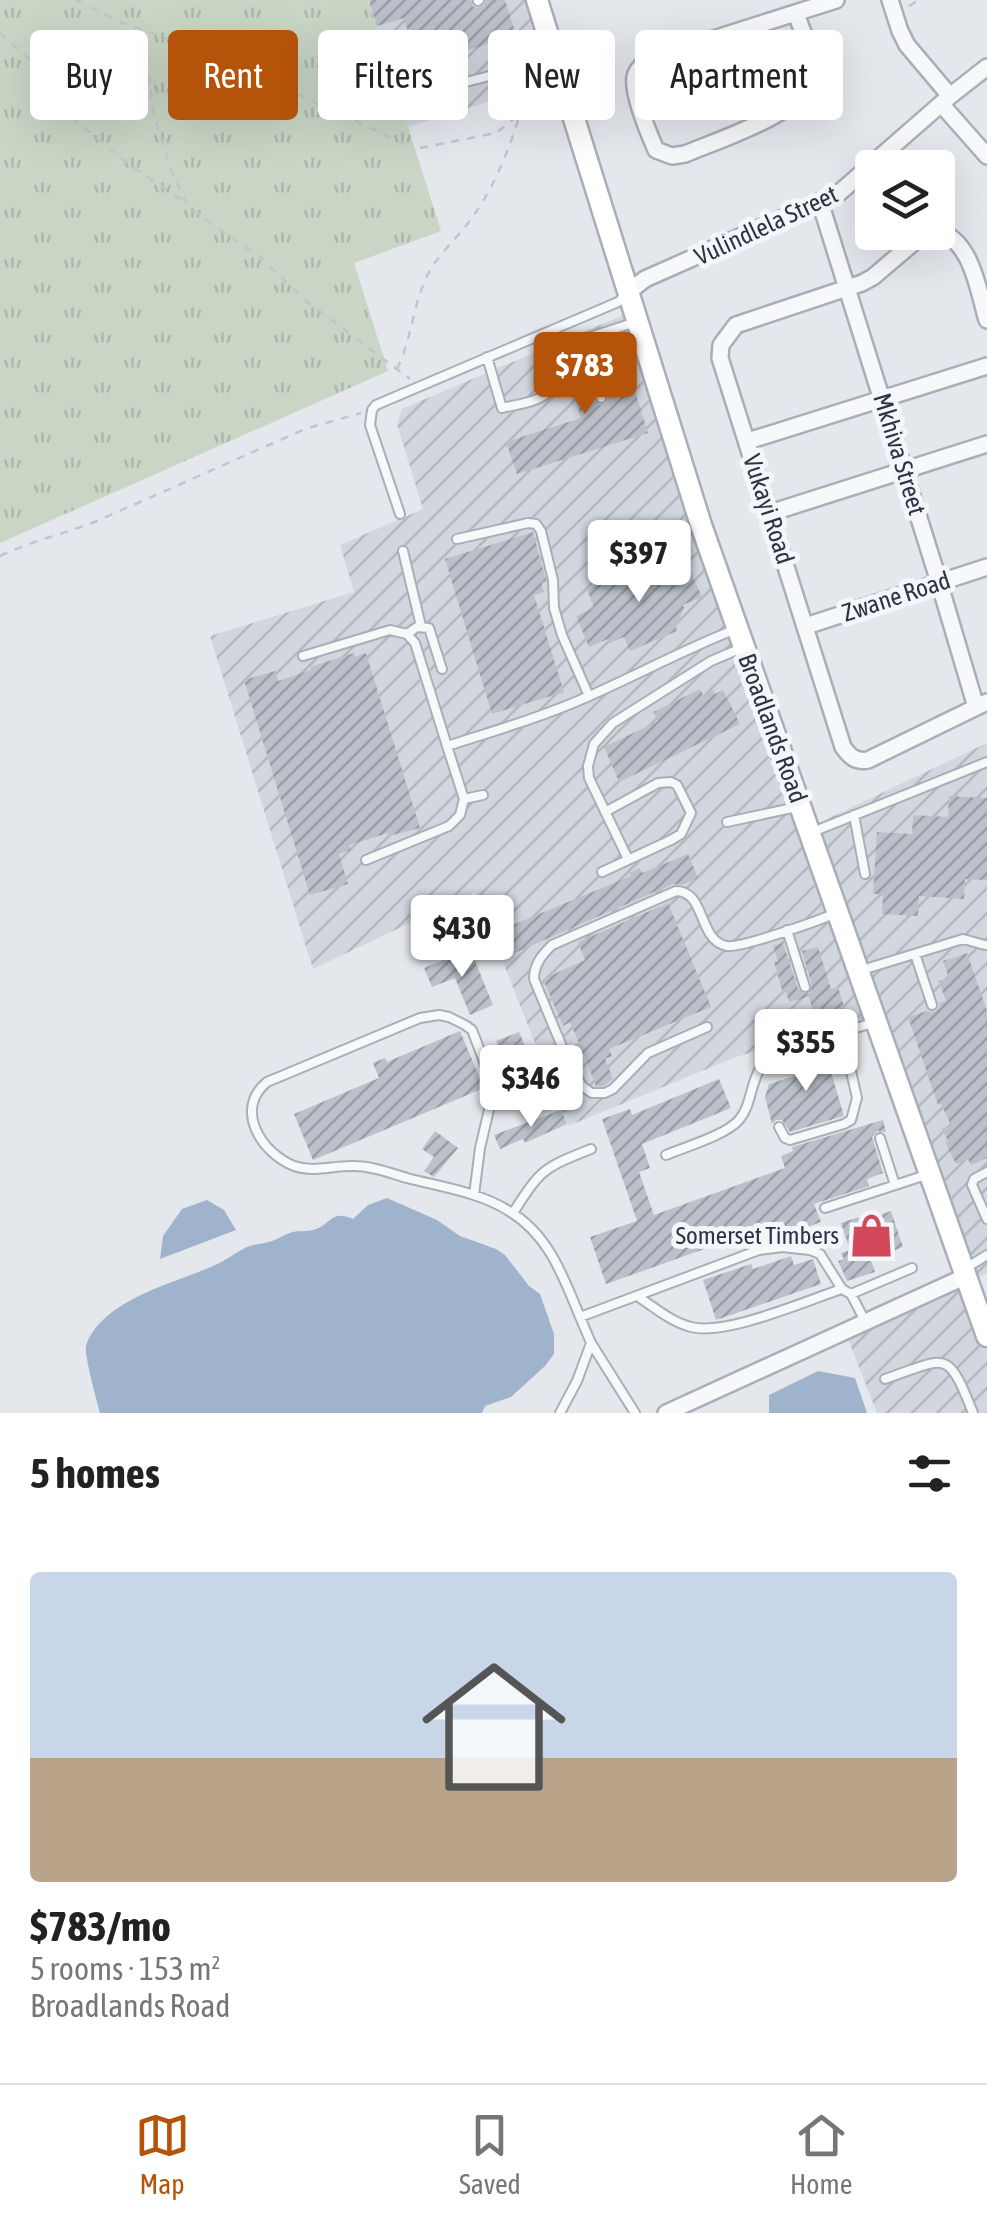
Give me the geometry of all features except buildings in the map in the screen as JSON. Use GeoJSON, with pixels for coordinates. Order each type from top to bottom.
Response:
{"type":"FeatureCollection","features":[{"type":"Feature","properties":{"kind":"main road","name":"Broadlands Road"},"geometry":{"type":"LineString","coordinates":[[537,0],[546,30]]}},
{"type":"Feature","properties":{"kind":"main road","name":"Broadlands Road"},"geometry":{"type":"LineString","coordinates":[[574,120],[701,526],[987,1336]]}},
{"type":"Feature","properties":{"kind":"street"},"geometry":{"type":"LineString","coordinates":[[796,12],[814,68],[812,82],[803,95],[774,116],[685,154],[672,156],[656,150],[635,80],[640,68],[652,58],[796,12],[836,0]]}},
{"type":"Feature","properties":{"kind":"street"},"geometry":{"type":"LineString","coordinates":[[890,0],[908,45],[987,156]]}},
{"type":"Feature","properties":{"kind":"street","name":"Vulindlela Street"},"geometry":{"type":"LineString","coordinates":[[627,293],[645,279],[850,186],[987,67]]}},
{"type":"Feature","properties":{"kind":"street","name":"Mkhiva Street"},"geometry":{"type":"LineString","coordinates":[[820,202],[981,705]]}},
{"type":"Feature","properties":{"kind":"street"},"geometry":{"type":"LineString","coordinates":[[955,243],[966,255],[987,320]]}},
{"type":"Feature","properties":{"kind":"street","name":"Vukayi Road"},"geometry":{"type":"LineString","coordinates":[[905,250],[873,277],[736,325],[722,345],[720,358],[843,748],[854,759],[868,760],[981,705]]}},
{"type":"Feature","properties":{"kind":"street"},"geometry":{"type":"LineString","coordinates":[[748,442],[987,366]]}},
{"type":"Feature","properties":{"kind":"street"},"geometry":{"type":"LineString","coordinates":[[770,513],[987,444]]}},
{"type":"Feature","properties":{"kind":"street","name":"Zwane Road"},"geometry":{"type":"LineString","coordinates":[[806,626],[987,567]]}},
{"type":"Feature","properties":{"kind":"street"},"geometry":{"type":"LineString","coordinates":[[666,1413],[963,1274]]}},
{"type":"Feature","properties":{"kind":"lane"},"geometry":{"type":"LineString","coordinates":[[400,514],[370,425],[372,410],[382,402],[618,302],[627,293]]}},
{"type":"Feature","properties":{"kind":"lane"},"geometry":{"type":"LineString","coordinates":[[487,357],[502,408],[542,398],[549,392],[550,361],[556,348],[636,322]]}},
{"type":"Feature","properties":{"kind":"lane"},"geometry":{"type":"LineString","coordinates":[[583,340],[601,398]]}},
{"type":"Feature","properties":{"kind":"lane"},"geometry":{"type":"LineString","coordinates":[[457,539],[536,524],[553,580],[554,608],[562,635],[589,696]]}},
{"type":"Feature","properties":{"kind":"lane"},"geometry":{"type":"LineString","coordinates":[[403,551],[421,626]]}},
{"type":"Feature","properties":{"kind":"lane"},"geometry":{"type":"LineString","coordinates":[[407,634],[421,626]]}},
{"type":"Feature","properties":{"kind":"lane"},"geometry":{"type":"LineString","coordinates":[[421,626],[431,630],[442,669]]}},
{"type":"Feature","properties":{"kind":"lane"},"geometry":{"type":"LineString","coordinates":[[303,656],[390,630],[407,634],[415,643],[464,799],[460,815],[449,826],[366,860]]}},
{"type":"Feature","properties":{"kind":"lane"},"geometry":{"type":"LineString","coordinates":[[447,746],[545,714],[702,642],[741,638]]}},
{"type":"Feature","properties":{"kind":"lane"},"geometry":{"type":"LineString","coordinates":[[628,859],[589,778],[594,744],[612,723],[741,638]]}},
{"type":"Feature","properties":{"kind":"lane"},"geometry":{"type":"LineString","coordinates":[[810,833],[987,762]]}},
{"type":"Feature","properties":{"kind":"lane"},"geometry":{"type":"LineString","coordinates":[[602,872],[672,840],[680,834],[690,813],[681,791],[670,782],[658,783],[605,812]]}},
{"type":"Feature","properties":{"kind":"lane"},"geometry":{"type":"LineString","coordinates":[[464,799],[483,794]]}},
{"type":"Feature","properties":{"kind":"lane"},"geometry":{"type":"LineString","coordinates":[[727,822],[801,806]]}},
{"type":"Feature","properties":{"kind":"lane"},"geometry":{"type":"LineString","coordinates":[[854,815],[865,874]]}},
{"type":"Feature","properties":{"kind":"lane"},"geometry":{"type":"LineString","coordinates":[[707,1026],[648,1053],[605,1093],[592,1093],[572,1071],[534,979],[534,970],[552,945],[676,891],[690,894],[714,940],[724,945],[737,945],[838,912]]}},
{"type":"Feature","properties":{"kind":"lane"},"geometry":{"type":"LineString","coordinates":[[787,930],[804,987]]}},
{"type":"Feature","properties":{"kind":"lane"},"geometry":{"type":"LineString","coordinates":[[857,971],[962,939],[986,946]]}},
{"type":"Feature","properties":{"kind":"lane"},"geometry":{"type":"LineString","coordinates":[[915,954],[932,1005]]}},
{"type":"Feature","properties":{"kind":"lane"},"geometry":{"type":"LineString","coordinates":[[474,1196],[492,1087],[472,1030],[458,1020],[440,1015],[420,1018],[267,1082],[254,1097],[251,1116],[260,1139],[286,1162],[316,1170],[365,1166],[474,1196],[513,1213],[535,1231],[552,1254],[591,1343],[636,1413]]}},
{"type":"Feature","properties":{"kind":"lane"},"geometry":{"type":"LineString","coordinates":[[666,1155],[738,1122],[767,1058],[778,1051],[876,1022]]}},
{"type":"Feature","properties":{"kind":"lane"},"geometry":{"type":"LineString","coordinates":[[779,1127],[784,1138],[790,1140],[851,1120],[857,1098],[842,1032]]}},
{"type":"Feature","properties":{"kind":"lane"},"geometry":{"type":"LineString","coordinates":[[880,1138],[895,1185]]}},
{"type":"Feature","properties":{"kind":"lane"},"geometry":{"type":"LineString","coordinates":[[513,1213],[546,1168],[592,1149]]}},
{"type":"Feature","properties":{"kind":"lane"},"geometry":{"type":"LineString","coordinates":[[987,1172],[974,1179],[972,1185],[987,1219]]}},
{"type":"Feature","properties":{"kind":"lane"},"geometry":{"type":"LineString","coordinates":[[825,1208],[928,1174]]}},
{"type":"Feature","properties":{"kind":"lane"},"geometry":{"type":"LineString","coordinates":[[580,1317],[774,1247],[820,1254],[842,1289],[852,1294],[865,1321]]}},
{"type":"Feature","properties":{"kind":"lane"},"geometry":{"type":"LineString","coordinates":[[963,1274],[987,1255]]}},
{"type":"Feature","properties":{"kind":"lane"},"geometry":{"type":"LineString","coordinates":[[852,1294],[912,1268]]}},
{"type":"Feature","properties":{"kind":"lane"},"geometry":{"type":"LineString","coordinates":[[636,1296],[683,1324],[713,1330],[842,1289]]}},
{"type":"Feature","properties":{"kind":"lane"},"geometry":{"type":"LineString","coordinates":[[560,1413],[591,1343]]}},
{"type":"Feature","properties":{"kind":"lane"},"geometry":{"type":"LineString","coordinates":[[885,1379],[936,1362],[946,1364],[959,1378],[973,1413]]}},
{"type":"Feature","properties":{"kind":"path"},"geometry":{"type":"LineString","coordinates":[[76,0],[115,20],[218,56],[408,146]]}},
{"type":"Feature","properties":{"kind":"path"},"geometry":{"type":"LineString","coordinates":[[138,28],[146,54],[154,116],[186,203]]}},
{"type":"Feature","properties":{"kind":"path"},"geometry":{"type":"LineString","coordinates":[[0,32],[28,59],[60,108],[131,166],[260,257],[306,301],[419,386]]}},
{"type":"Feature","properties":{"kind":"path"},"geometry":{"type":"LineString","coordinates":[[420,148],[496,133],[512,120]]}},
{"type":"Feature","properties":{"kind":"path"},"geometry":{"type":"LineString","coordinates":[[397,369],[407,349],[410,326],[432,266],[473,218],[510,148],[518,120]]}},
{"type":"Feature","properties":{"kind":"path"},"geometry":{"type":"LineString","coordinates":[[0,556],[28,542],[97,521],[305,429],[372,410]]}},
{"type":"Feature","properties":{"kind":"shaded area"},"geometry":{"type":"Polygon","coordinates":[[[368,0],[539,0],[548,30],[488,30],[488,102],[468,108],[468,30],[377,30],[368,0]]]}},
{"type":"Feature","properties":{"kind":"shaded area"},"geometry":{"type":"Polygon","coordinates":[[[406,120],[430,120],[408,127],[406,120]]]}},
{"type":"Feature","properties":{"kind":"shaded area"},"geometry":{"type":"Polygon","coordinates":[[[635,310],[810,827],[987,743],[987,1273],[967,1283],[987,1335],[987,1413],[877,1413],[848,1339],[967,1282],[875,1016],[736,1057],[568,1126],[475,892],[313,969],[210,636],[354,592],[340,545],[423,509],[397,424],[402,409],[635,310]]]}},
{"type":"Feature","properties":{"kind":"green space"},"geometry":{"type":"Polygon","coordinates":[[[0,0],[368,0],[377,30],[318,30],[318,120],[406,120],[441,231],[354,263],[388,371],[0,543],[0,0]]]}},
{"type":"Feature","properties":{"kind":"water"},"geometry":{"type":"Polygon","coordinates":[[[387,1198],[437,1220],[460,1236],[496,1249],[540,1294],[554,1334],[554,1354],[511,1397],[485,1406],[482,1413],[100,1413],[86,1346],[107,1316],[141,1295],[213,1266],[247,1247],[319,1228],[335,1217],[353,1219],[368,1205],[387,1198]]]}},
{"type":"Feature","properties":{"kind":"water"},"geometry":{"type":"Polygon","coordinates":[[[207,1200],[224,1210],[236,1230],[160,1259],[163,1236],[182,1209],[207,1200]]]}},
{"type":"Feature","properties":{"kind":"water"},"geometry":{"type":"Polygon","coordinates":[[[818,1371],[855,1378],[867,1413],[769,1413],[769,1395],[818,1371]]]}},
{"type":"Feature","properties":{"kind":"place","name":"Somerset Timbers"},"geometry":{"type":"Point","coordinates":[872,1235]}}]}
